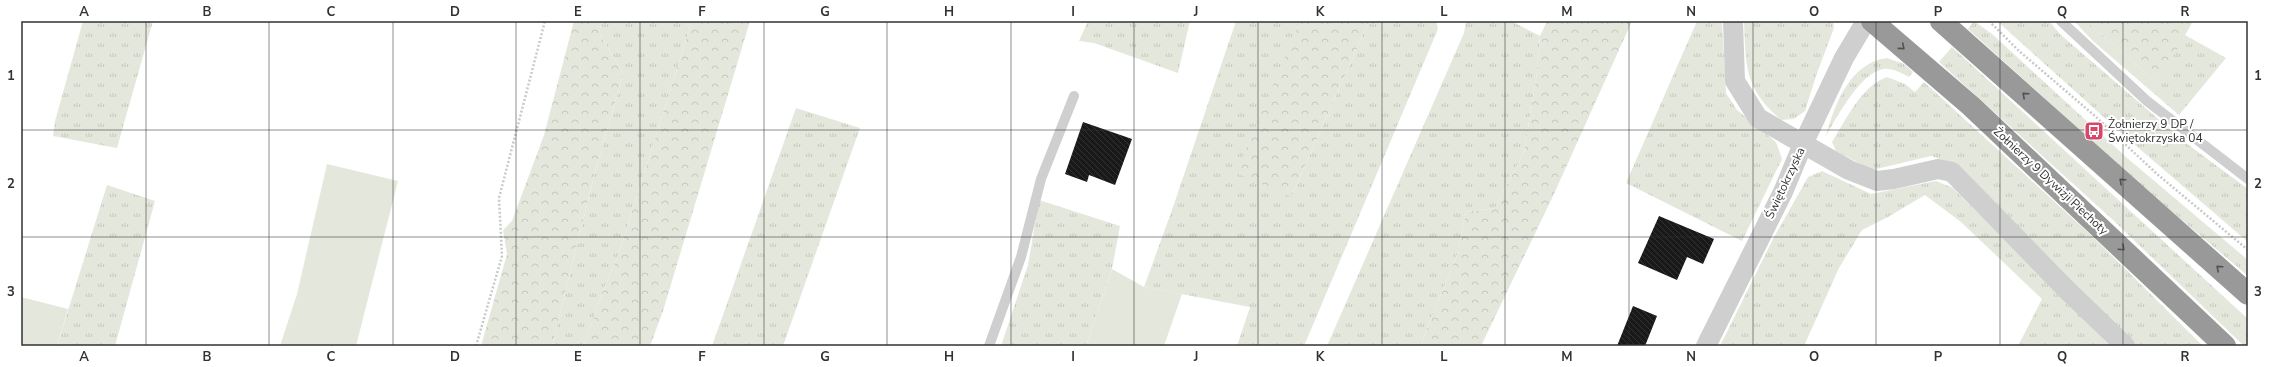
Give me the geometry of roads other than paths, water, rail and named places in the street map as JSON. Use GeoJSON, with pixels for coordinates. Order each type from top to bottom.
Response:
{"type":"FeatureCollection","features":[{"type":"Feature","properties":{"kind":"highway","name":"Żołnierzy 9 Dywizji Piechoty"},"geometry":{"type":"LineString","coordinates":[[1872,21],[1971,106],[2225,346]]}},
{"type":"Feature","properties":{"kind":"highway"},"geometry":{"type":"LineString","coordinates":[[1941,21],[2248,294]]}},
{"type":"Feature","properties":{"kind":"street"},"geometry":{"type":"LineString","coordinates":[[1732,21],[1735,81],[1758,118],[1849,170],[1877,181],[1894,179],[1938,169],[1952,172],[2065,288],[2125,346]]}},
{"type":"Feature","properties":{"kind":"street","name":"Świętokrzyska"},"geometry":{"type":"LineString","coordinates":[[1706,346],[1783,192],[1803,144],[1844,58],[1866,21]]}},
{"type":"Feature","properties":{"kind":"lane"},"geometry":{"type":"LineString","coordinates":[[2061,21],[2147,101],[2248,179]]}},
{"type":"Feature","properties":{"kind":"lane"},"geometry":{"type":"LineString","coordinates":[[989,346],[1021,257],[1041,179],[1074,96]]}},
{"type":"Feature","properties":{"kind":"place","name":"Żołnierzy 9 DP / Świętokrzyska 04"},"geometry":{"type":"Point","coordinates":[2094,131]}}]}
